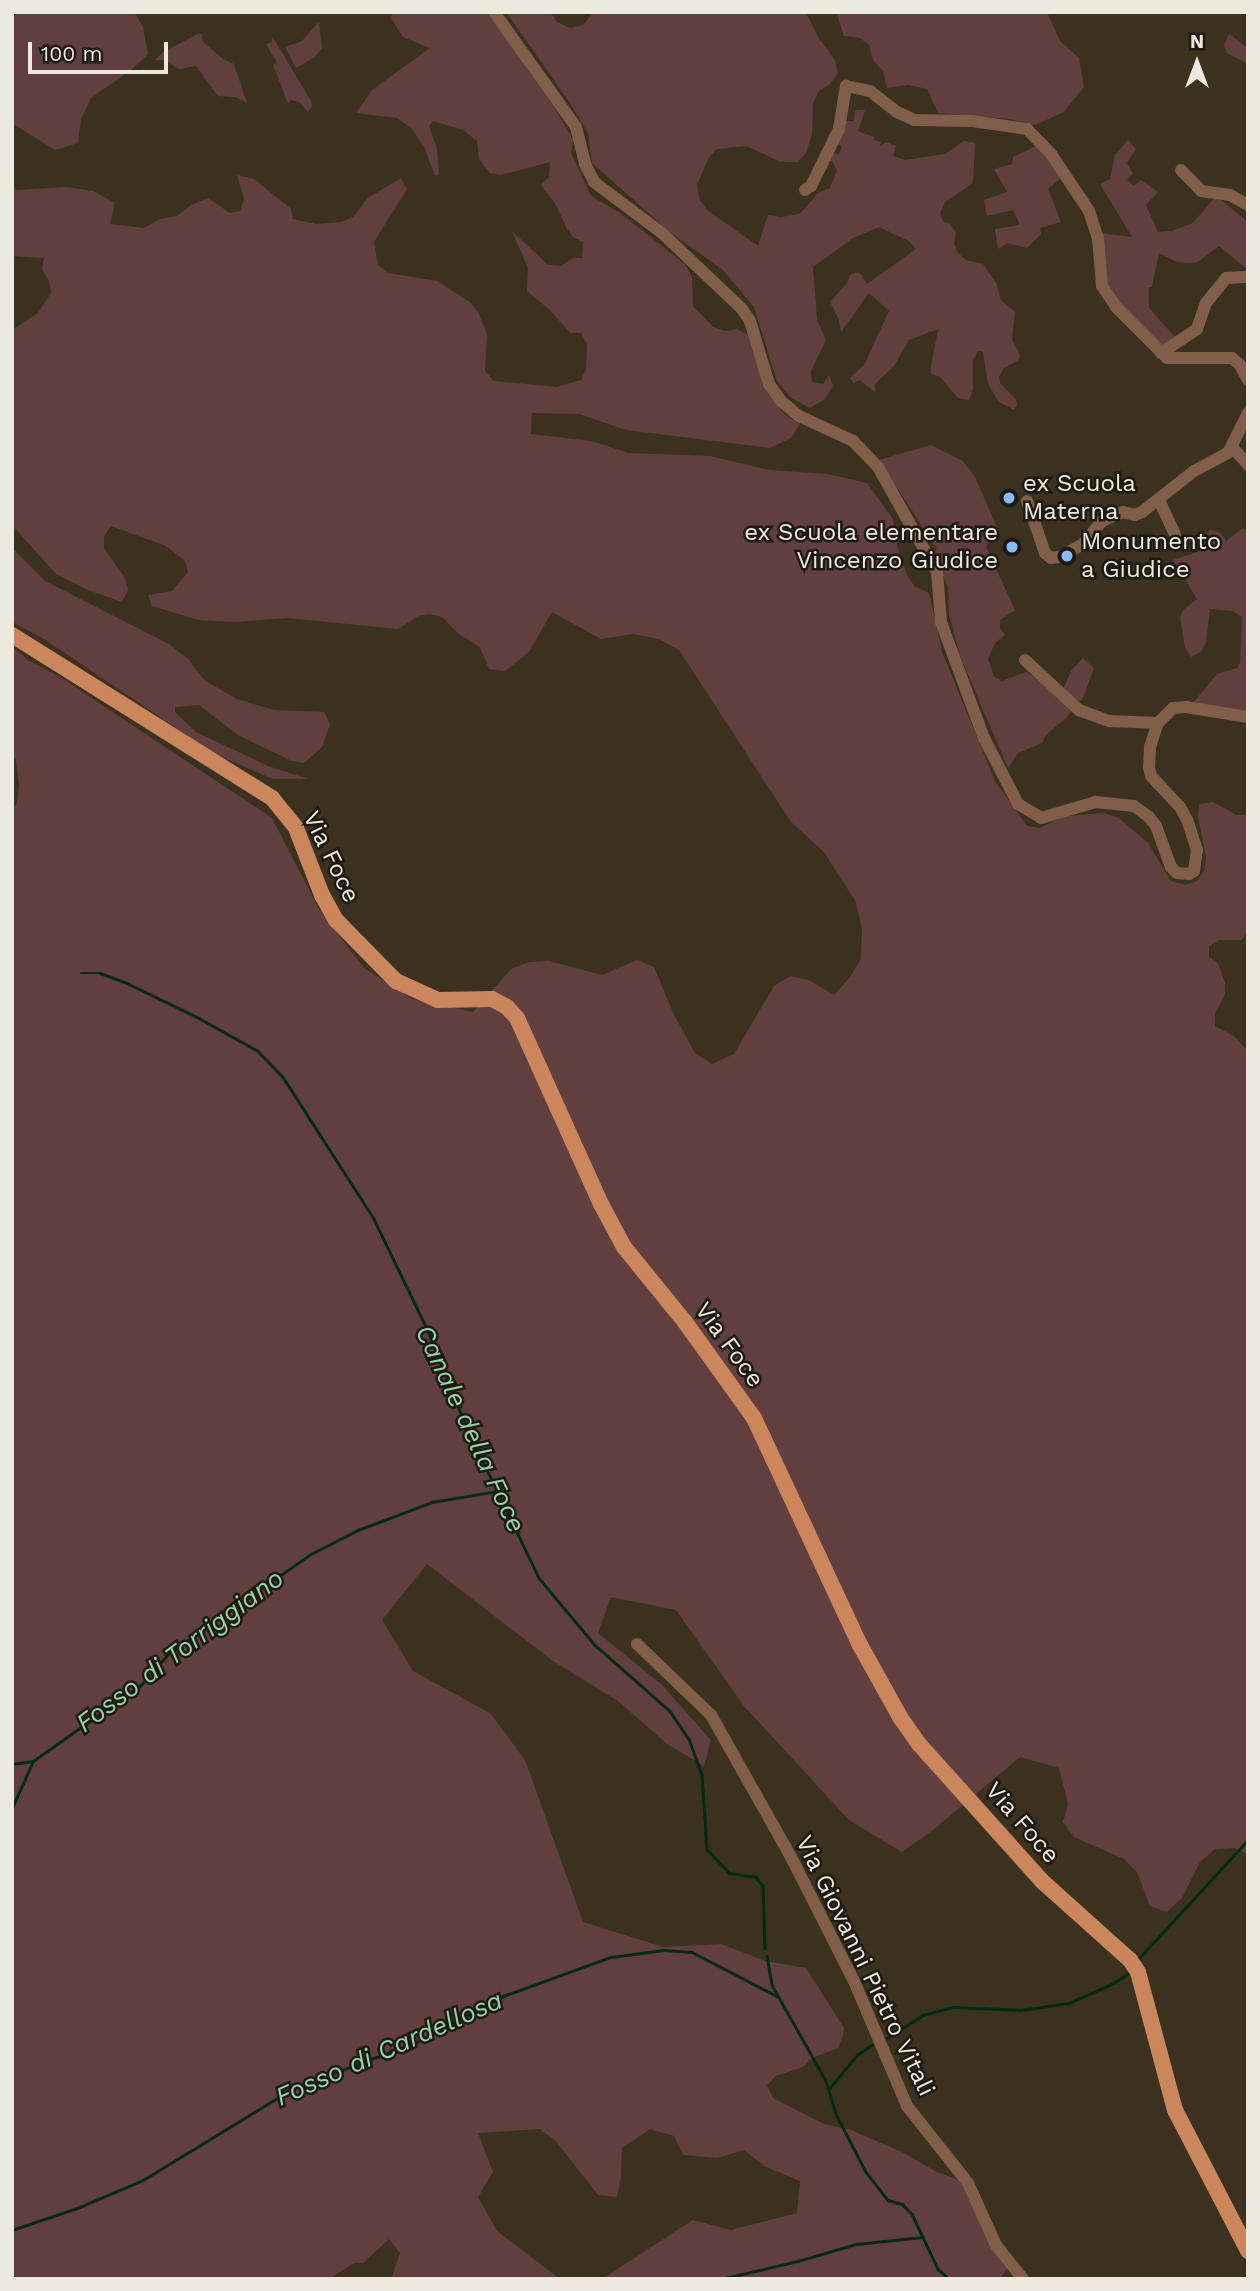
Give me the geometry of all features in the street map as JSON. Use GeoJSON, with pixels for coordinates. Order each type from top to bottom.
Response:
{"type":"FeatureCollection","features":[{"type":"Feature","properties":{"kind":"main road","name":"Via Foce"},"geometry":{"type":"LineString","coordinates":[[12,635],[271,799],[296,828],[322,895],[336,920],[396,981],[438,1000],[492,999],[507,1007],[517,1018],[601,1204],[624,1247],[685,1322],[754,1418],[860,1645],[900,1717],[919,1744],[970,1797],[1042,1882],[1130,1960],[1138,1972],[1175,2109],[1248,2251]]}},
{"type":"Feature","properties":{"kind":"street"},"geometry":{"type":"LineString","coordinates":[[494,12],[576,127],[585,164],[594,182],[662,233],[742,309],[750,321],[769,384],[781,401],[799,416],[853,441],[878,467],[937,572],[941,622],[998,769],[1018,804],[1041,818],[1096,802],[1134,806],[1149,817],[1156,827],[1171,867],[1184,875],[1194,871],[1197,850],[1180,807],[1151,776],[1150,747],[1157,723],[1173,708],[1185,707],[1248,717]]}},
{"type":"Feature","properties":{"kind":"street"},"geometry":{"type":"LineString","coordinates":[[805,190],[811,186],[839,129],[844,88],[851,85],[879,95],[890,107],[914,120],[972,121],[1022,127],[1036,135],[1089,211],[1098,238],[1102,286],[1116,307],[1161,353],[1174,359],[1232,358],[1240,365],[1248,380]]}},
{"type":"Feature","properties":{"kind":"street"},"geometry":{"type":"LineString","coordinates":[[1181,170],[1201,191],[1230,195],[1248,205]]}},
{"type":"Feature","properties":{"kind":"street"},"geometry":{"type":"LineString","coordinates":[[1161,353],[1197,329],[1206,303],[1226,278],[1248,277]]}},
{"type":"Feature","properties":{"kind":"street"},"geometry":{"type":"LineString","coordinates":[[1027,501],[1045,553],[1051,558],[1082,545],[1102,521],[1122,512],[1135,515],[1159,500],[1194,471],[1228,453],[1248,413]]}},
{"type":"Feature","properties":{"kind":"street"},"geometry":{"type":"LineString","coordinates":[[1232,447],[1248,465]]}},
{"type":"Feature","properties":{"kind":"street"},"geometry":{"type":"LineString","coordinates":[[1159,500],[1175,534]]}},
{"type":"Feature","properties":{"kind":"street"},"geometry":{"type":"LineString","coordinates":[[1025,660],[1079,710],[1110,721],[1157,723]]}},
{"type":"Feature","properties":{"kind":"street","name":"Via Giovanni Pietro Vitali"},"geometry":{"type":"LineString","coordinates":[[637,1644],[686,1689],[718,1727],[791,1857],[854,1981],[907,2106],[968,2183],[996,2245],[1023,2279]]}},
{"type":"Feature","properties":{"kind":"shaded area"},"geometry":{"type":"Polygon","coordinates":[[[12,12],[134,12],[143,27],[148,54],[131,70],[91,98],[81,119],[78,143],[55,150],[15,125],[12,128],[12,12]]]}},
{"type":"Feature","properties":{"kind":"shaded area"},"geometry":{"type":"Polygon","coordinates":[[[393,12],[488,12],[557,112],[573,140],[571,153],[591,196],[620,213],[686,265],[692,277],[693,306],[713,327],[725,331],[737,329],[748,335],[768,394],[784,414],[800,424],[791,438],[770,448],[626,430],[579,414],[532,413],[531,434],[591,441],[629,453],[710,456],[769,470],[828,474],[867,483],[893,519],[897,546],[907,575],[915,587],[929,593],[942,652],[995,781],[1027,826],[1040,828],[1065,816],[1104,813],[1119,818],[1148,843],[1171,881],[1185,885],[1197,881],[1204,870],[1206,857],[1198,817],[1199,804],[1213,802],[1237,815],[1248,815],[1248,931],[1242,940],[1219,940],[1209,946],[1209,957],[1218,963],[1225,983],[1225,994],[1215,1014],[1215,1026],[1234,1036],[1248,1051],[1248,1854],[1234,1848],[1215,1849],[1200,1862],[1182,1898],[1167,1912],[1150,1906],[1137,1872],[1124,1859],[1074,1837],[1063,1822],[1068,1804],[1059,1768],[1020,1757],[933,1830],[902,1852],[849,1820],[744,1706],[676,1610],[611,1597],[598,1633],[662,1685],[711,1740],[704,1766],[667,1744],[618,1701],[553,1661],[427,1564],[382,1620],[413,1671],[490,1713],[525,1760],[583,1922],[663,1947],[721,1944],[765,1961],[806,1968],[844,2028],[843,2035],[838,2048],[812,2058],[803,2067],[776,2076],[767,2085],[773,2098],[824,2124],[851,2130],[956,2179],[965,2187],[1008,2267],[1000,2279],[602,2279],[693,2220],[731,2230],[797,2213],[800,2181],[764,2166],[744,2150],[717,2158],[683,2155],[674,2136],[650,2129],[622,2148],[617,2197],[598,2195],[555,2140],[539,2129],[478,2133],[493,2172],[478,2197],[497,2231],[560,2279],[391,2279],[400,2253],[389,2239],[363,2263],[354,2263],[329,2279],[12,2279],[12,810],[17,803],[19,786],[16,760],[12,754],[12,646],[28,660],[60,677],[272,818],[319,909],[364,968],[412,999],[473,1012],[511,969],[529,962],[549,961],[602,975],[637,960],[654,967],[674,1015],[695,1053],[712,1064],[734,1054],[774,986],[790,976],[809,980],[834,995],[851,976],[861,959],[862,930],[856,902],[824,852],[791,822],[679,650],[659,639],[633,634],[601,639],[552,612],[529,652],[505,671],[489,669],[480,647],[459,634],[442,617],[430,614],[418,616],[398,629],[288,618],[235,622],[199,620],[152,606],[148,595],[172,591],[188,572],[185,561],[166,546],[111,526],[104,536],[104,548],[125,578],[128,590],[122,602],[88,590],[56,574],[12,525],[12,330],[38,313],[51,293],[49,281],[42,270],[44,258],[12,256],[12,182],[16,190],[67,187],[93,191],[115,203],[110,224],[144,228],[160,219],[177,216],[191,205],[208,198],[230,213],[240,211],[244,199],[237,175],[254,179],[291,209],[293,219],[316,224],[341,222],[353,217],[368,198],[401,178],[407,189],[374,242],[378,265],[388,273],[437,281],[470,302],[478,312],[487,334],[485,371],[494,381],[557,387],[581,380],[586,369],[587,344],[581,333],[570,333],[551,311],[527,291],[528,268],[512,231],[548,265],[561,266],[573,258],[582,258],[583,242],[573,237],[556,205],[541,185],[549,177],[550,162],[501,175],[490,173],[479,159],[477,141],[463,130],[433,121],[429,126],[437,149],[439,175],[435,176],[424,146],[411,128],[397,118],[356,113],[372,90],[430,48],[403,37],[391,18],[393,12]]]}},
{"type":"Feature","properties":{"kind":"shaded area"},"geometry":{"type":"Polygon","coordinates":[[[506,12],[550,12],[557,22],[570,28],[583,25],[594,12],[806,12],[818,37],[835,60],[838,73],[830,84],[819,91],[813,103],[812,134],[806,153],[798,162],[781,162],[746,146],[717,149],[709,157],[697,185],[699,199],[707,210],[758,246],[768,215],[781,217],[800,214],[818,193],[830,188],[837,170],[832,161],[828,161],[833,153],[838,155],[842,147],[837,143],[845,121],[854,121],[855,110],[865,110],[858,131],[874,137],[874,140],[881,142],[880,146],[886,142],[896,146],[893,156],[905,160],[945,154],[964,141],[975,143],[973,183],[945,202],[940,214],[956,233],[954,244],[958,253],[966,260],[983,264],[996,283],[1001,300],[1015,312],[1012,339],[1020,355],[1019,360],[1004,368],[999,377],[1000,383],[1016,400],[1014,410],[999,402],[988,384],[983,352],[978,351],[973,360],[973,389],[969,400],[958,398],[940,377],[930,373],[938,329],[909,340],[894,366],[875,384],[875,393],[860,380],[853,383],[850,378],[864,365],[889,311],[869,293],[841,332],[839,320],[830,302],[847,283],[850,275],[859,272],[867,284],[916,249],[909,241],[879,227],[853,238],[813,267],[817,320],[826,340],[811,371],[812,382],[823,384],[829,375],[833,386],[824,400],[810,408],[791,398],[777,381],[754,307],[723,270],[671,233],[592,163],[588,133],[506,12]]]}},
{"type":"Feature","properties":{"kind":"shaded area"},"geometry":{"type":"Polygon","coordinates":[[[836,12],[1047,12],[1060,41],[1079,58],[1084,87],[1064,112],[1035,125],[1009,119],[938,113],[927,89],[908,85],[887,88],[883,71],[873,60],[869,45],[860,38],[844,36],[836,12]]]}},
{"type":"Feature","properties":{"kind":"shaded area"},"geometry":{"type":"Polygon","coordinates":[[[319,22],[322,48],[315,57],[296,68],[285,47],[302,41],[319,22]]]}},
{"type":"Feature","properties":{"kind":"shaded area"},"geometry":{"type":"Polygon","coordinates":[[[202,34],[203,42],[223,59],[234,64],[247,103],[235,97],[218,96],[196,66],[179,69],[164,60],[155,60],[163,52],[202,34]]]}},
{"type":"Feature","properties":{"kind":"shaded area"},"geometry":{"type":"Polygon","coordinates":[[[1229,34],[1248,48],[1248,64],[1227,53],[1224,45],[1229,34]]]}},
{"type":"Feature","properties":{"kind":"shaded area"},"geometry":{"type":"Polygon","coordinates":[[[272,36],[311,101],[312,106],[308,112],[299,102],[291,100],[288,103],[273,65],[277,63],[266,44],[272,42],[272,36]]]}},
{"type":"Feature","properties":{"kind":"shaded area"},"geometry":{"type":"Polygon","coordinates":[[[1128,140],[1136,149],[1127,163],[1133,173],[1127,180],[1134,186],[1141,180],[1158,192],[1146,205],[1158,232],[1172,231],[1193,223],[1216,196],[1248,222],[1247,269],[1219,246],[1198,262],[1177,262],[1159,253],[1152,287],[1149,287],[1149,308],[1175,337],[1160,349],[1122,309],[1106,283],[1101,233],[1132,237],[1100,184],[1110,179],[1115,155],[1128,140]]]}},
{"type":"Feature","properties":{"kind":"shaded area"},"geometry":{"type":"Polygon","coordinates":[[[1040,144],[1062,177],[1048,189],[1061,222],[1040,228],[1041,234],[1027,248],[1007,243],[998,249],[995,229],[1019,225],[1019,222],[1013,210],[987,216],[984,200],[1007,192],[994,169],[1012,164],[1013,157],[1040,144]]]}},
{"type":"Feature","properties":{"kind":"shaded area"},"geometry":{"type":"Polygon","coordinates":[[[931,445],[963,461],[975,477],[999,532],[986,547],[1015,610],[1000,620],[1000,628],[1005,635],[995,643],[988,659],[994,676],[1002,681],[1026,672],[1056,692],[1064,687],[1071,671],[1083,658],[1094,668],[1083,698],[1066,718],[1046,735],[1042,743],[1018,753],[1008,768],[960,656],[949,614],[948,587],[932,552],[937,549],[879,460],[931,445]]]}},
{"type":"Feature","properties":{"kind":"shaded area"},"geometry":{"type":"Polygon","coordinates":[[[1243,528],[1248,532],[1248,712],[1193,703],[1217,674],[1237,668],[1240,663],[1242,617],[1233,611],[1210,609],[1206,642],[1201,652],[1191,657],[1185,647],[1180,618],[1183,610],[1197,599],[1173,560],[1203,550],[1203,539],[1210,530],[1220,532],[1226,541],[1243,528]]]}},
{"type":"Feature","properties":{"kind":"shaded area"},"geometry":{"type":"Polygon","coordinates":[[[12,548],[45,581],[169,644],[188,659],[204,680],[237,699],[274,710],[324,712],[330,724],[322,747],[304,763],[292,761],[238,735],[199,705],[175,707],[175,712],[196,732],[268,766],[308,779],[273,779],[215,754],[44,639],[12,622],[12,548]]]}},
{"type":"Feature","properties":{"kind":"waterway","name":"Canale della Foce"},"geometry":{"type":"LineString","coordinates":[[81,973],[100,973],[127,983],[199,1018],[258,1051],[283,1077],[374,1219],[429,1333],[466,1426],[539,1578],[595,1645],[670,1711],[689,1739],[702,1774],[707,1849],[729,1873],[756,1877],[763,1886],[765,1948]]}},
{"type":"Feature","properties":{"kind":"waterway","name":"Fosso di Torriggiano"},"geometry":{"type":"LineString","coordinates":[[12,1808],[33,1761],[142,1684],[168,1654],[311,1554],[358,1530],[432,1502],[498,1491]]}},
{"type":"Feature","properties":{"kind":"waterway"},"geometry":{"type":"LineString","coordinates":[[12,1764],[33,1761]]}},
{"type":"Feature","properties":{"kind":"waterway"},"geometry":{"type":"LineString","coordinates":[[1139,1958],[1248,1840]]}},
{"type":"Feature","properties":{"kind":"waterway","name":"Fosso di Cardellosa"},"geometry":{"type":"LineString","coordinates":[[12,2230],[80,2207],[143,2180],[294,2088],[417,2042],[503,1996],[611,1957],[664,1950],[692,1952],[777,1996]]}},
{"type":"Feature","properties":{"kind":"waterway","name":"Canale della Foce"},"geometry":{"type":"LineString","coordinates":[[767,1956],[772,1985],[826,2081],[837,2116],[866,2172],[888,2200],[902,2204],[912,2214],[938,2269],[949,2279]]}},
{"type":"Feature","properties":{"kind":"waterway"},"geometry":{"type":"LineString","coordinates":[[887,2038],[923,2015],[953,2007],[1021,2010],[1069,2003],[1114,1983],[1129,1973]]}},
{"type":"Feature","properties":{"kind":"waterway"},"geometry":{"type":"LineString","coordinates":[[829,2089],[857,2055],[872,2045]]}},
{"type":"Feature","properties":{"kind":"waterway"},"geometry":{"type":"LineString","coordinates":[[721,2279],[856,2244],[923,2237]]}},
{"type":"Feature","properties":{"kind":"place","name":"ex Scuola Materna"},"geometry":{"type":"Point","coordinates":[1009,498]}},
{"type":"Feature","properties":{"kind":"place","name":"ex Scuola elementare Vincenzo Giudice"},"geometry":{"type":"Point","coordinates":[1012,547]}},
{"type":"Feature","properties":{"kind":"place","name":"Monumento a Giudice"},"geometry":{"type":"Point","coordinates":[1067,556]}}]}
